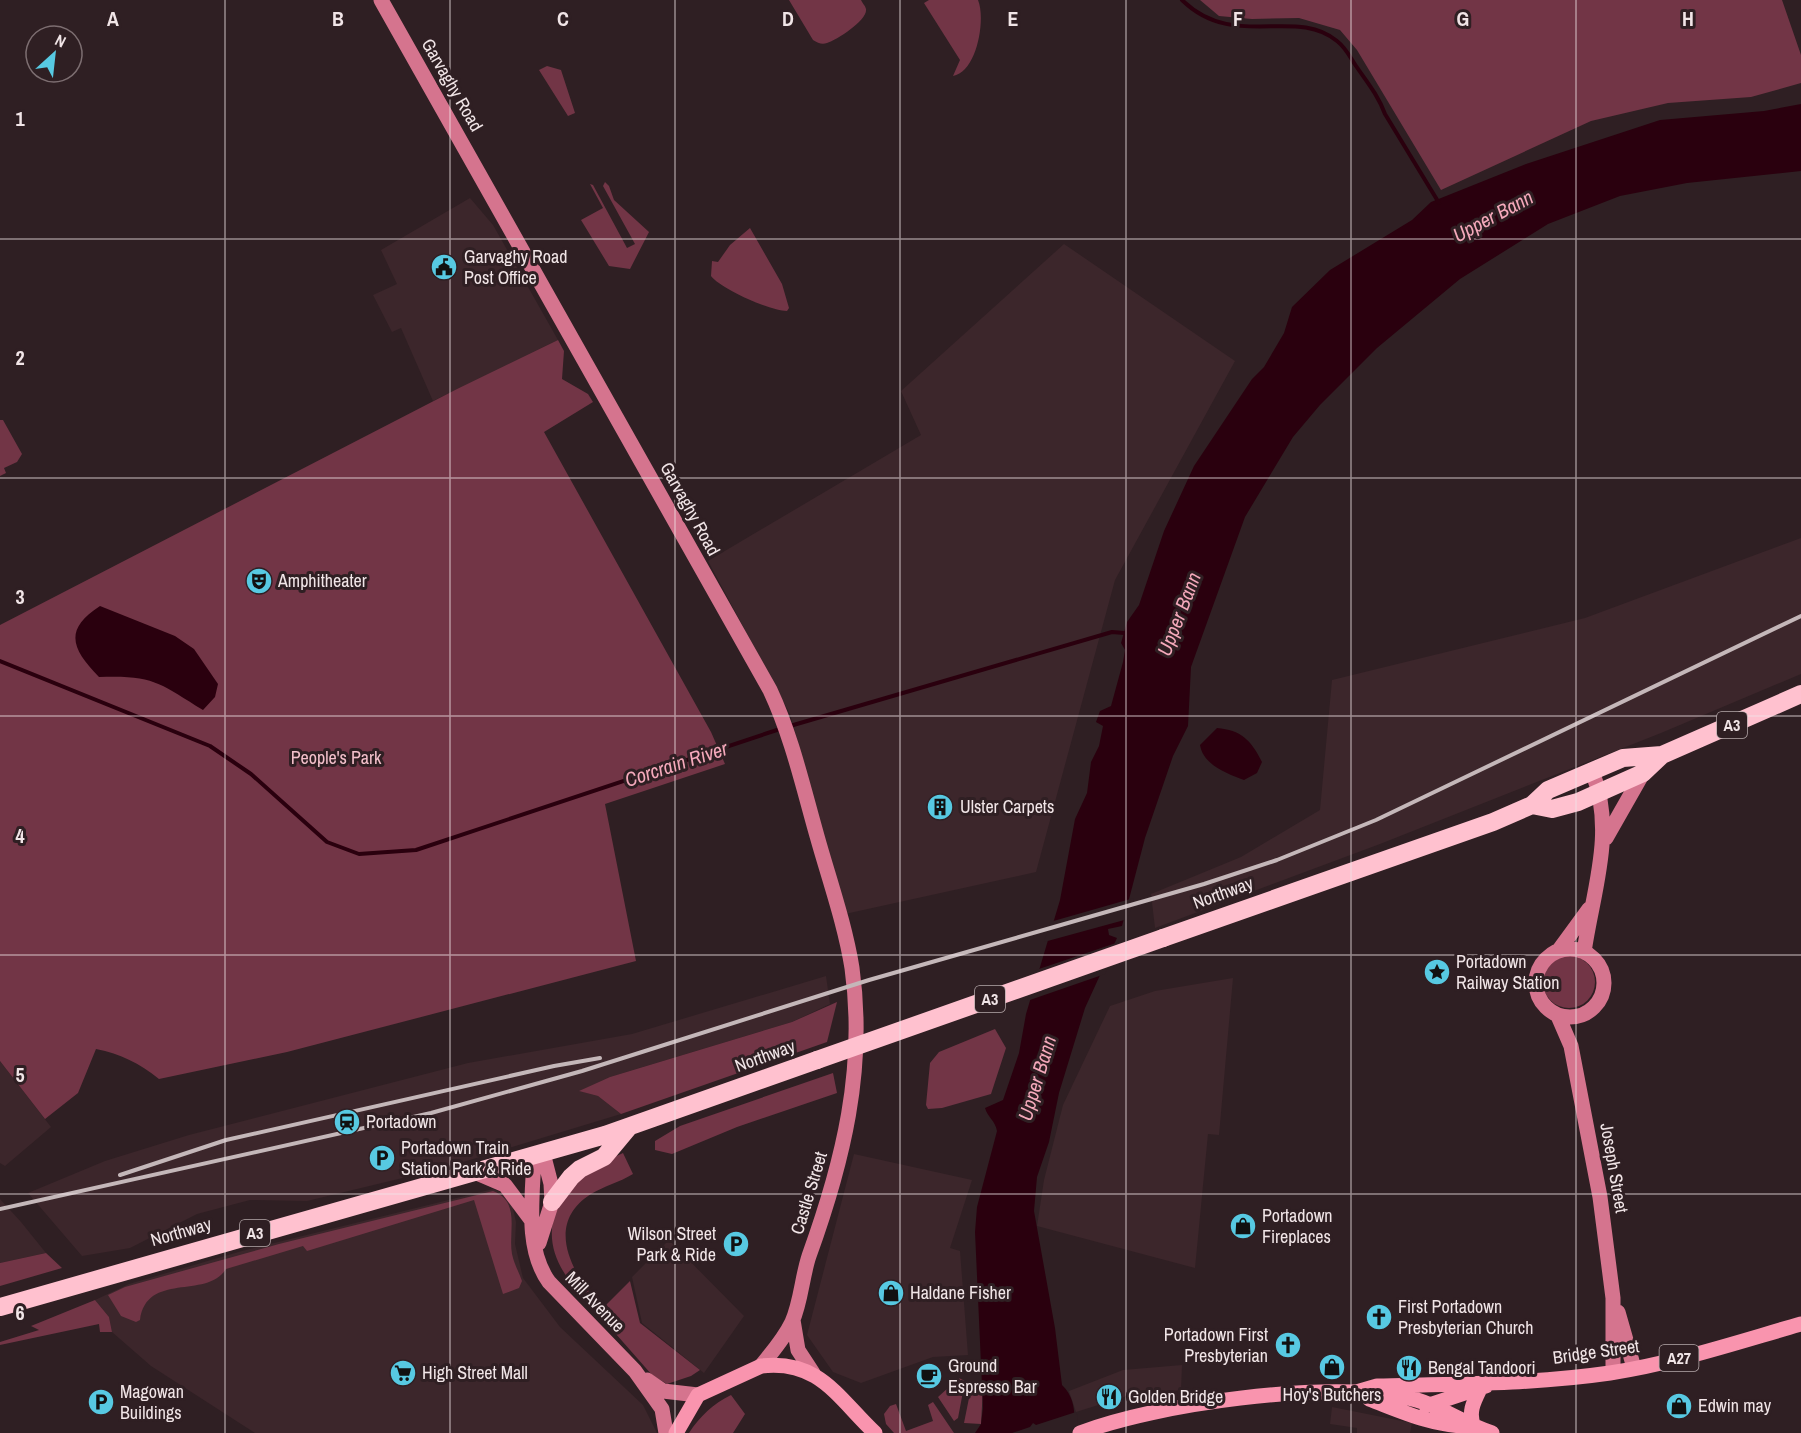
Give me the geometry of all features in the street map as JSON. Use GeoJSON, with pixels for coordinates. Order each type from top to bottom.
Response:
{"type":"FeatureCollection","features":[{"type":"Feature","properties":{"kind":"highway","name":"Northway"},"geometry":{"type":"LineString","coordinates":[[0,1307],[538,1155],[610,1140],[633,1125],[1493,822],[1532,805],[1548,790],[1623,758],[1662,755],[1801,694]]}},
{"type":"Feature","properties":{"kind":"highway","name":"Northway"},"geometry":{"type":"LineString","coordinates":[[1532,805],[1552,809],[1578,802],[1643,773],[1662,755]]}},
{"type":"Feature","properties":{"kind":"highway"},"geometry":{"type":"LineString","coordinates":[[552,1202],[580,1169],[604,1158],[610,1140]]}},
{"type":"Feature","properties":{"kind":"main road","name":"Bridge Street"},"geometry":{"type":"LineString","coordinates":[[1353,1393],[1377,1386],[1554,1379],[1613,1372],[1801,1324]]}},
{"type":"Feature","properties":{"kind":"main road"},"geometry":{"type":"LineString","coordinates":[[761,1366],[786,1366],[813,1373],[873,1432]]}},
{"type":"Feature","properties":{"kind":"main road","name":"Castle Street"},"geometry":{"type":"LineString","coordinates":[[699,1395],[761,1366]]}},
{"type":"Feature","properties":{"kind":"main road","name":"Bridge Street"},"geometry":{"type":"LineString","coordinates":[[1353,1393],[1411,1415],[1429,1404],[1480,1389],[1498,1381]]}},
{"type":"Feature","properties":{"kind":"main road"},"geometry":{"type":"LineString","coordinates":[[1472,1427],[1470,1418],[1472,1406],[1480,1389]]}},
{"type":"Feature","properties":{"kind":"main road","name":"Bridge Street"},"geometry":{"type":"LineString","coordinates":[[1080,1433],[1139,1415],[1268,1396],[1353,1393],[1404,1396],[1429,1404]]}},
{"type":"Feature","properties":{"kind":"main road"},"geometry":{"type":"LineString","coordinates":[[676,1433],[699,1395]]}},
{"type":"Feature","properties":{"kind":"main road"},"geometry":{"type":"LineString","coordinates":[[1429,1404],[1472,1427],[1491,1433]]}},
{"type":"Feature","properties":{"kind":"main road"},"geometry":{"type":"LineString","coordinates":[[1411,1415],[1451,1426],[1472,1427]]}},
{"type":"Feature","properties":{"kind":"street","name":"Garvaghy Road"},"geometry":{"type":"LineString","coordinates":[[381,0],[782,715],[851,966],[857,1026],[855,1075]]}},
{"type":"Feature","properties":{"kind":"street"},"geometry":{"type":"LineString","coordinates":[[1584,952],[1590,907],[1601,870],[1603,844],[1600,791],[1592,771]]}},
{"type":"Feature","properties":{"kind":"street"},"geometry":{"type":"LineString","coordinates":[[1603,844],[1613,821],[1643,773]]}},
{"type":"Feature","properties":{"kind":"street"},"geometry":{"type":"LineString","coordinates":[[1559,950],[1584,952],[1599,965],[1604,984],[1598,1003],[1580,1016],[1567,1018],[1558,1016],[1540,1001],[1535,981],[1542,962],[1559,950],[1590,907]]}},
{"type":"Feature","properties":{"kind":"street","name":"Joseph Street"},"geometry":{"type":"LineString","coordinates":[[1558,1016],[1571,1046],[1595,1164],[1613,1298],[1613,1372]]}},
{"type":"Feature","properties":{"kind":"street","name":"Joseph Street"},"geometry":{"type":"LineString","coordinates":[[1571,1046],[1580,1016]]}},
{"type":"Feature","properties":{"kind":"street","name":"Castle Street"},"geometry":{"type":"LineString","coordinates":[[761,1366],[781,1341],[793,1320],[806,1264],[847,1134],[855,1075]]}},
{"type":"Feature","properties":{"kind":"street"},"geometry":{"type":"LineString","coordinates":[[537,1254],[541,1231],[552,1202],[551,1184],[538,1155]]}},
{"type":"Feature","properties":{"kind":"street","name":"Mill Avenue"},"geometry":{"type":"LineString","coordinates":[[538,1155],[532,1221],[541,1269],[549,1282],[635,1371],[662,1408],[666,1433]]}},
{"type":"Feature","properties":{"kind":"street"},"geometry":{"type":"LineString","coordinates":[[477,1173],[505,1185],[532,1221]]}},
{"type":"Feature","properties":{"kind":"street","name":"Joseph Street"},"geometry":{"type":"LineString","coordinates":[[1613,1298],[1634,1368]]}},
{"type":"Feature","properties":{"kind":"street","name":"Castle Street"},"geometry":{"type":"LineString","coordinates":[[793,1320],[798,1350],[813,1373]]}},
{"type":"Feature","properties":{"kind":"street","name":"Mill Avenue"},"geometry":{"type":"LineString","coordinates":[[635,1371],[663,1391],[699,1395]]}},
{"type":"Feature","properties":{"kind":"shaded area"},"geometry":{"type":"Polygon","coordinates":[[[470,198],[493,225],[558,340],[433,401],[401,328],[392,332],[373,295],[397,284],[381,250],[470,198]]]}},
{"type":"Feature","properties":{"kind":"shaded area"},"geometry":{"type":"Polygon","coordinates":[[[1064,244],[1235,361],[1115,580],[1036,872],[845,914],[790,714],[708,561],[921,435],[901,391],[1064,244]]]}},
{"type":"Feature","properties":{"kind":"shaded area"},"geometry":{"type":"Polygon","coordinates":[[[1801,538],[1801,674],[1661,733],[1380,844],[1155,928],[1151,894],[1241,857],[1320,810],[1332,680],[1585,618],[1801,538]]]}},
{"type":"Feature","properties":{"kind":"shaded area"},"geometry":{"type":"Polygon","coordinates":[[[826,976],[830,1004],[792,1022],[610,1077],[580,1091],[598,1096],[621,1114],[440,1169],[307,1201],[250,1200],[197,1214],[130,1248],[82,1256],[28,1193],[105,1161],[189,1135],[468,1063],[632,1034],[826,976]]]}},
{"type":"Feature","properties":{"kind":"shaded area"},"geometry":{"type":"Polygon","coordinates":[[[1233,978],[1219,1135],[1208,1134],[1195,1268],[1037,1226],[1044,1180],[1063,1105],[1110,1006],[1155,991],[1233,978]]]}},
{"type":"Feature","properties":{"kind":"shaded area"},"geometry":{"type":"Polygon","coordinates":[[[0,1061],[51,1127],[5,1166],[0,1163],[0,1061]]]}},
{"type":"Feature","properties":{"kind":"shaded area","name":"Haldane Fisher"},"geometry":{"type":"Polygon","coordinates":[[[854,1154],[972,1180],[950,1248],[960,1251],[968,1355],[933,1357],[861,1383],[833,1372],[807,1335],[854,1154]]]}},
{"type":"Feature","properties":{"kind":"shaded area"},"geometry":{"type":"Polygon","coordinates":[[[493,1189],[505,1194],[512,1204],[516,1222],[515,1244],[523,1278],[560,1327],[643,1405],[657,1433],[255,1433],[151,1366],[112,1332],[109,1317],[95,1300],[129,1284],[242,1251],[493,1189]]]}},
{"type":"Feature","properties":{"kind":"shaded area"},"geometry":{"type":"Polygon","coordinates":[[[0,1199],[21,1222],[46,1253],[0,1263],[0,1199]]]}},
{"type":"Feature","properties":{"kind":"shaded area"},"geometry":{"type":"Polygon","coordinates":[[[669,1240],[744,1316],[704,1373],[642,1323],[632,1277],[669,1240]]]}},
{"type":"Feature","properties":{"kind":"shaded area"},"geometry":{"type":"Polygon","coordinates":[[[1182,1365],[1181,1390],[1127,1396],[1076,1412],[1069,1391],[1123,1370],[1182,1365]]]}},
{"type":"Feature","properties":{"kind":"shaded area"},"geometry":{"type":"Polygon","coordinates":[[[1332,1407],[1412,1423],[1410,1433],[1357,1433],[1357,1428],[1330,1424],[1332,1407]]]}},
{"type":"Feature","properties":{"kind":"green space"},"geometry":{"type":"Polygon","coordinates":[[[789,0],[861,0],[866,9],[862,19],[851,29],[832,41],[822,44],[813,40],[789,0]]]}},
{"type":"Feature","properties":{"kind":"green space"},"geometry":{"type":"Polygon","coordinates":[[[929,0],[978,0],[981,19],[978,44],[968,65],[953,76],[960,60],[924,3],[929,0]]]}},
{"type":"Feature","properties":{"kind":"green space"},"geometry":{"type":"Polygon","coordinates":[[[1200,0],[1782,0],[1801,55],[1801,83],[1751,97],[1668,103],[1591,121],[1441,190],[1357,50],[1340,30],[1299,18],[1252,19],[1219,16],[1200,0]]]}},
{"type":"Feature","properties":{"kind":"green space"},"geometry":{"type":"Polygon","coordinates":[[[547,66],[561,70],[575,113],[568,116],[539,70],[547,66]]]}},
{"type":"Feature","properties":{"kind":"green space"},"geometry":{"type":"Polygon","coordinates":[[[605,182],[614,200],[649,232],[630,269],[609,266],[581,220],[603,208],[590,184],[593,185],[627,248],[635,244],[603,186],[605,182]]]}},
{"type":"Feature","properties":{"kind":"green space"},"geometry":{"type":"Polygon","coordinates":[[[750,228],[782,284],[789,308],[787,311],[746,298],[725,287],[711,276],[712,261],[718,262],[730,245],[750,228]]]}},
{"type":"Feature","properties":{"kind":"green space","name":"People's Park"},"geometry":{"type":"Polygon","coordinates":[[[558,340],[564,351],[562,379],[588,394],[593,402],[544,432],[711,732],[725,764],[605,804],[636,961],[287,1052],[159,1079],[129,1060],[96,1049],[78,1093],[45,1119],[0,1061],[0,625],[457,389],[558,340]]]}},
{"type":"Feature","properties":{"kind":"green space"},"geometry":{"type":"Polygon","coordinates":[[[0,420],[3,420],[22,454],[17,462],[4,468],[6,473],[0,476],[0,420]]]}},
{"type":"Feature","properties":{"kind":"green space"},"geometry":{"type":"Polygon","coordinates":[[[1569,956],[1583,960],[1591,968],[1595,982],[1591,996],[1583,1004],[1569,1008],[1555,1004],[1547,996],[1543,982],[1547,968],[1555,960],[1569,956]]]}},
{"type":"Feature","properties":{"kind":"green space"},"geometry":{"type":"Polygon","coordinates":[[[837,1002],[827,1042],[621,1114],[598,1096],[579,1091],[610,1077],[792,1022],[837,1002]]]}},
{"type":"Feature","properties":{"kind":"green space"},"geometry":{"type":"Polygon","coordinates":[[[995,1029],[1006,1048],[991,1094],[942,1108],[928,1109],[926,1105],[930,1063],[939,1052],[995,1029]]]}},
{"type":"Feature","properties":{"kind":"green space"},"geometry":{"type":"Polygon","coordinates":[[[833,1073],[837,1093],[737,1127],[672,1154],[655,1150],[655,1141],[680,1126],[833,1073]]]}},
{"type":"Feature","properties":{"kind":"green space"},"geometry":{"type":"Polygon","coordinates":[[[623,1153],[633,1174],[591,1194],[576,1207],[568,1221],[566,1236],[568,1251],[582,1281],[603,1308],[630,1281],[640,1323],[700,1370],[691,1376],[667,1384],[652,1375],[572,1284],[560,1266],[553,1247],[552,1227],[563,1192],[583,1174],[623,1153]]]}},
{"type":"Feature","properties":{"kind":"green space"},"geometry":{"type":"Polygon","coordinates":[[[493,1191],[502,1196],[510,1210],[512,1254],[522,1281],[519,1288],[503,1294],[474,1200],[307,1251],[303,1246],[226,1269],[217,1278],[206,1283],[165,1291],[154,1296],[145,1305],[140,1320],[136,1322],[121,1316],[108,1295],[125,1287],[279,1244],[493,1191]]]}},
{"type":"Feature","properties":{"kind":"green space"},"geometry":{"type":"Polygon","coordinates":[[[46,1253],[62,1268],[0,1286],[0,1263],[46,1253]]]}},
{"type":"Feature","properties":{"kind":"green space"},"geometry":{"type":"Polygon","coordinates":[[[95,1300],[109,1317],[112,1332],[100,1332],[99,1324],[0,1345],[0,1342],[39,1330],[31,1326],[95,1300]]]}},
{"type":"Feature","properties":{"kind":"green space"},"geometry":{"type":"Polygon","coordinates":[[[959,1378],[965,1381],[958,1418],[954,1421],[938,1397],[959,1378]]]}},
{"type":"Feature","properties":{"kind":"green space"},"geometry":{"type":"Polygon","coordinates":[[[971,1388],[983,1388],[981,1424],[964,1423],[971,1388]]]}},
{"type":"Feature","properties":{"kind":"green space"},"geometry":{"type":"Polygon","coordinates":[[[731,1395],[745,1414],[733,1433],[689,1433],[707,1411],[731,1395]]]}},
{"type":"Feature","properties":{"kind":"green space"},"geometry":{"type":"Polygon","coordinates":[[[933,1402],[954,1433],[894,1433],[886,1424],[884,1414],[890,1406],[896,1404],[906,1431],[933,1421],[928,1405],[933,1402]]]}},
{"type":"Feature","properties":{"kind":"water","name":"Upper Bann"},"geometry":{"type":"Polygon","coordinates":[[[1801,104],[1801,171],[1687,183],[1620,196],[1548,224],[1460,279],[1377,348],[1320,405],[1293,437],[1245,517],[1191,667],[1188,726],[1173,756],[1145,838],[1122,926],[1108,929],[1109,935],[1117,938],[1085,1008],[1059,1093],[1049,1142],[1037,1177],[1034,1211],[1055,1328],[1062,1385],[1067,1390],[1074,1408],[1074,1433],[975,1433],[981,1424],[983,1408],[975,1232],[977,1207],[997,1131],[985,1108],[1003,1100],[1019,1053],[1026,1014],[1060,900],[1075,819],[1087,793],[1091,762],[1099,746],[1103,726],[1096,722],[1100,711],[1111,706],[1123,662],[1125,650],[1121,643],[1127,622],[1139,605],[1164,531],[1194,466],[1252,379],[1264,367],[1284,333],[1292,307],[1330,270],[1412,220],[1431,202],[1526,164],[1660,120],[1764,111],[1801,104]]]}},
{"type":"Feature","properties":{"kind":"water"},"geometry":{"type":"Polygon","coordinates":[[[100,606],[175,636],[194,649],[218,684],[215,697],[203,710],[165,687],[144,679],[99,677],[78,649],[76,632],[80,623],[100,606]]]}},
{"type":"Feature","properties":{"kind":"water"},"geometry":{"type":"Polygon","coordinates":[[[1217,728],[1233,731],[1249,742],[1262,762],[1257,773],[1244,780],[1217,768],[1206,758],[1200,745],[1217,728]]]}},
{"type":"Feature","properties":{"kind":"pier"},"geometry":{"type":"Polygon","coordinates":[[[1134,898],[1128,919],[1044,942],[1050,922],[1134,898]]]}},
{"type":"Feature","properties":{"kind":"pier"},"geometry":{"type":"Polygon","coordinates":[[[1119,942],[1105,974],[1027,1001],[1036,970],[1119,942]]]}},
{"type":"Feature","properties":{"kind":"pier"},"geometry":{"type":"Polygon","coordinates":[[[1076,1412],[1077,1433],[1012,1433],[1030,1427],[1033,1423],[1036,1425],[1076,1412]]]}},
{"type":"Feature","properties":{"kind":"waterway"},"geometry":{"type":"LineString","coordinates":[[1182,0],[1202,15],[1222,23],[1243,26],[1302,27],[1320,31],[1337,41],[1372,89],[1439,203]]}},
{"type":"Feature","properties":{"kind":"waterway","name":"Corcrain River"},"geometry":{"type":"LineString","coordinates":[[790,726],[1112,632],[1124,633]]}},
{"type":"Feature","properties":{"kind":"waterway","name":"Corcrain River"},"geometry":{"type":"LineString","coordinates":[[0,661],[210,746],[251,774],[327,842],[359,854],[416,850],[783,728]]}},
{"type":"Feature","properties":{"kind":"railway"},"geometry":{"type":"LineString","coordinates":[[0,1209],[431,1113],[582,1071],[869,980],[1204,884],[1277,860],[1376,820],[1801,616]]}},
{"type":"Feature","properties":{"kind":"railway"},"geometry":{"type":"LineString","coordinates":[[120,1175],[226,1140],[554,1066],[600,1058]]}},
{"type":"Feature","properties":{"kind":"place","name":"Garvaghy Road Post Office"},"geometry":{"type":"Point","coordinates":[444,267]}},
{"type":"Feature","properties":{"kind":"place","name":"Amphitheater"},"geometry":{"type":"Point","coordinates":[259,581]}},
{"type":"Feature","properties":{"kind":"place","name":"Ulster Carpets"},"geometry":{"type":"Point","coordinates":[940,807]}},
{"type":"Feature","properties":{"kind":"place","name":"Portadown Railway Station"},"geometry":{"type":"Point","coordinates":[1437,972]}},
{"type":"Feature","properties":{"kind":"place","name":"Portadown"},"geometry":{"type":"Point","coordinates":[347,1122]}},
{"type":"Feature","properties":{"kind":"place","name":"Portadown Train Station Park & Ride"},"geometry":{"type":"Point","coordinates":[382,1158]}},
{"type":"Feature","properties":{"kind":"place","name":"Portadown Fireplaces"},"geometry":{"type":"Point","coordinates":[1243,1226]}},
{"type":"Feature","properties":{"kind":"place","name":"Wilson Street Park & Ride"},"geometry":{"type":"Point","coordinates":[736,1244]}},
{"type":"Feature","properties":{"kind":"place","name":"Haldane Fisher"},"geometry":{"type":"Point","coordinates":[891,1293]}},
{"type":"Feature","properties":{"kind":"place","name":"First Portadown Presbyterian Church"},"geometry":{"type":"Point","coordinates":[1379,1317]}},
{"type":"Feature","properties":{"kind":"place","name":"Portadown First Presbyterian"},"geometry":{"type":"Point","coordinates":[1288,1345]}},
{"type":"Feature","properties":{"kind":"place","name":"Hoy's Butchers"},"geometry":{"type":"Point","coordinates":[1332,1367]}},
{"type":"Feature","properties":{"kind":"place","name":"Bengal Tandoori"},"geometry":{"type":"Point","coordinates":[1409,1368]}},
{"type":"Feature","properties":{"kind":"place","name":"High Street Mall"},"geometry":{"type":"Point","coordinates":[403,1373]}},
{"type":"Feature","properties":{"kind":"place","name":"Ground Espresso Bar"},"geometry":{"type":"Point","coordinates":[929,1376]}},
{"type":"Feature","properties":{"kind":"place","name":"Golden Bridge"},"geometry":{"type":"Point","coordinates":[1109,1397]}},
{"type":"Feature","properties":{"kind":"place","name":"Magowan Buildings"},"geometry":{"type":"Point","coordinates":[101,1402]}},
{"type":"Feature","properties":{"kind":"place","name":"Edwin may"},"geometry":{"type":"Point","coordinates":[1679,1406]}}]}
